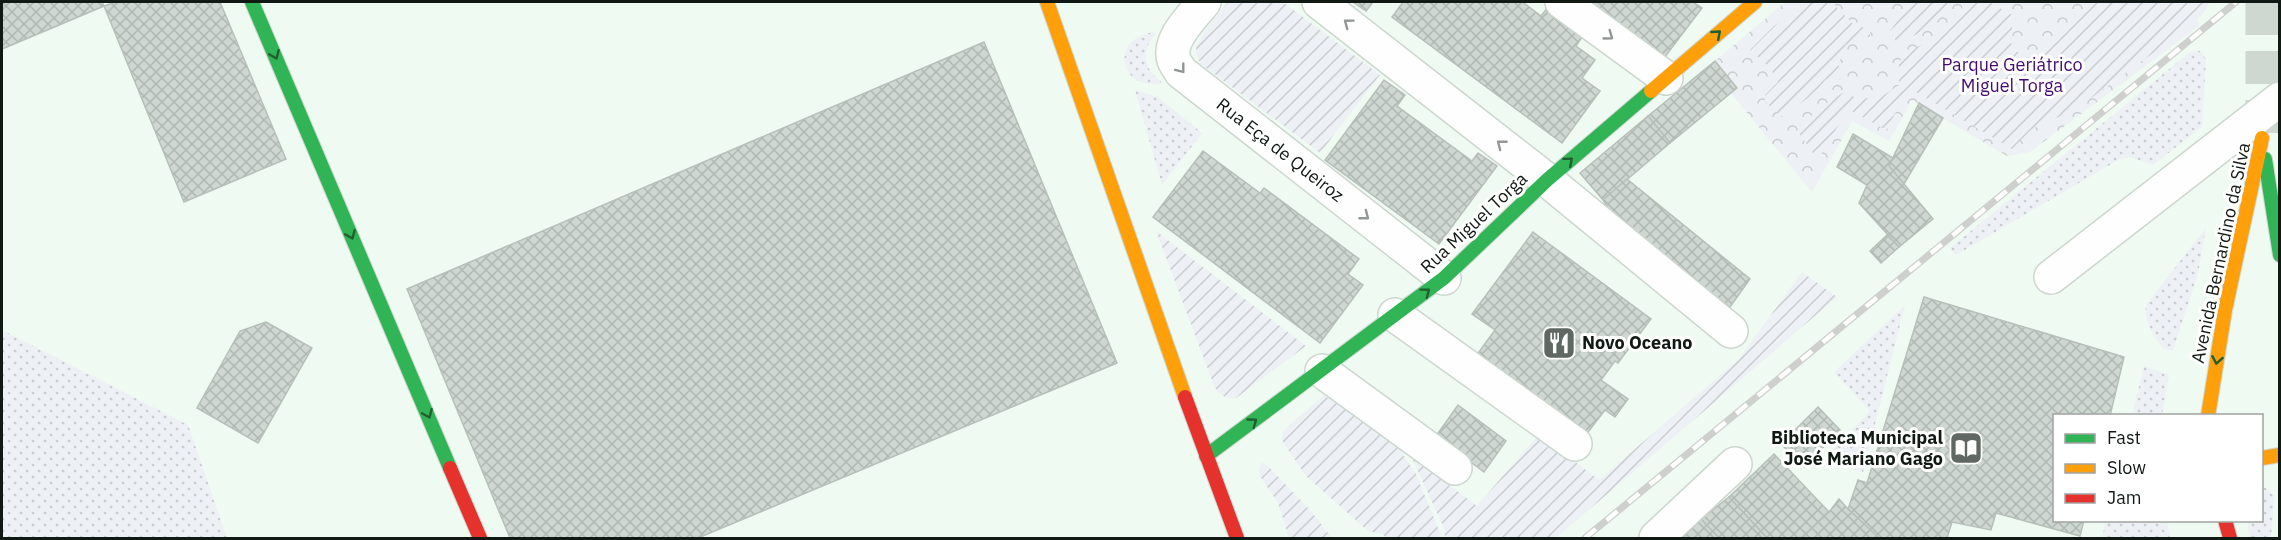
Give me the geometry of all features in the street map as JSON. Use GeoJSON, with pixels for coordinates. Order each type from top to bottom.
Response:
{"type":"FeatureCollection","features":[{"type":"Feature","properties":{"kind":"street"},"geometry":{"type":"LineString","coordinates":[[252,2],[480,538]]}},
{"type":"Feature","properties":{"kind":"street"},"geometry":{"type":"LineString","coordinates":[[1047,2],[1206,456],[1237,538]]}},
{"type":"Feature","properties":{"kind":"street","name":"Rua Eça de Queiroz"},"geometry":{"type":"LineString","coordinates":[[1204,2],[1179,35],[1173,47],[1174,60],[1181,72],[1444,278]]}},
{"type":"Feature","properties":{"kind":"street"},"geometry":{"type":"LineString","coordinates":[[1319,2],[1547,180],[1731,331]]}},
{"type":"Feature","properties":{"kind":"street"},"geometry":{"type":"LineString","coordinates":[[1562,2],[1666,78]]}},
{"type":"Feature","properties":{"kind":"street","name":"Rua Miguel Torga"},"geometry":{"type":"LineString","coordinates":[[1206,456],[1444,278],[1547,180],[1755,2]]}},
{"type":"Feature","properties":{"kind":"street"},"geometry":{"type":"LineString","coordinates":[[2051,277],[2280,99]]}},
{"type":"Feature","properties":{"kind":"street","name":"Avenida Bernardino da Silva"},"geometry":{"type":"LineString","coordinates":[[2210,412],[2225,310],[2262,138],[2280,255]]}},
{"type":"Feature","properties":{"kind":"street"},"geometry":{"type":"LineString","coordinates":[[1395,315],[1575,444]]}},
{"type":"Feature","properties":{"kind":"street"},"geometry":{"type":"LineString","coordinates":[[1322,371],[1455,468]]}},
{"type":"Feature","properties":{"kind":"street"},"geometry":{"type":"LineString","coordinates":[[2263,458],[2280,455]]}},
{"type":"Feature","properties":{"kind":"street"},"geometry":{"type":"LineString","coordinates":[[1656,538],[1736,464]]}},
{"type":"Feature","properties":{"kind":"street"},"geometry":{"type":"LineString","coordinates":[[2226,522],[2230,538]]}},
{"type":"Feature","properties":{"kind":"green space"},"geometry":{"type":"Polygon","coordinates":[[[1228,2],[1283,2],[1380,75],[1320,153],[1201,64],[1196,54],[1200,38],[1228,2]]]}},
{"type":"Feature","properties":{"kind":"green space","name":"Parque Geriátrico Miguel Torga"},"geometry":{"type":"Polygon","coordinates":[[[1785,2],[2194,2],[2199,26],[2030,152],[2007,156],[1912,100],[1889,141],[1852,121],[1812,192],[1731,93],[1737,88],[1715,61],[1785,2]]]}},
{"type":"Feature","properties":{"kind":"green space"},"geometry":{"type":"Polygon","coordinates":[[[1807,2],[1832,2],[1853,24],[1870,30],[1870,37],[1861,37],[1845,46],[1839,64],[1840,80],[1835,77],[1825,80],[1812,95],[1783,117],[1765,101],[1765,95],[1778,82],[1776,77],[1766,64],[1750,50],[1774,26],[1807,2]]]}},
{"type":"Feature","properties":{"kind":"green space"},"geometry":{"type":"Polygon","coordinates":[[[1906,2],[1953,2],[1943,16],[1929,27],[1897,43],[1890,31],[1901,16],[1906,2]]]}},
{"type":"Feature","properties":{"kind":"green space"},"geometry":{"type":"Polygon","coordinates":[[[1966,2],[1989,2],[2014,16],[2010,42],[2023,59],[2046,51],[2067,28],[2097,2],[2210,2],[2203,14],[2153,53],[2076,109],[2032,129],[2012,149],[1909,88],[1886,130],[1848,109],[1818,160],[1798,132],[1808,119],[1846,91],[1857,99],[1881,97],[1899,85],[1899,62],[1907,53],[1946,31],[1966,2]]]}},
{"type":"Feature","properties":{"kind":"green space"},"geometry":{"type":"Polygon","coordinates":[[[1157,32],[1148,46],[1146,59],[1151,72],[1163,83],[1148,84],[1136,79],[1128,72],[1125,62],[1126,52],[1131,42],[1142,35],[1157,32]]]}},
{"type":"Feature","properties":{"kind":"green space"},"geometry":{"type":"Polygon","coordinates":[[[2200,51],[2206,59],[2202,127],[2153,165],[2130,157],[2118,160],[1956,255],[1950,248],[2190,52],[2200,51]]]}},
{"type":"Feature","properties":{"kind":"green space"},"geometry":{"type":"Polygon","coordinates":[[[1135,90],[1158,97],[1202,133],[1162,185],[1135,90]]]}},
{"type":"Feature","properties":{"kind":"green space"},"geometry":{"type":"Polygon","coordinates":[[[2206,228],[2198,273],[2173,351],[2162,348],[2148,322],[2146,305],[2206,228]]]}},
{"type":"Feature","properties":{"kind":"green space"},"geometry":{"type":"Polygon","coordinates":[[[1156,231],[1306,346],[1236,398],[1222,395],[1215,388],[1156,231]]]}},
{"type":"Feature","properties":{"kind":"green space"},"geometry":{"type":"Polygon","coordinates":[[[1802,272],[1837,297],[1556,538],[1445,538],[1444,528],[1411,456],[1477,506],[1539,434],[1599,480],[1739,359],[1802,272]]]}},
{"type":"Feature","properties":{"kind":"green space"},"geometry":{"type":"Polygon","coordinates":[[[1905,305],[1863,472],[1823,461],[1870,411],[1834,372],[1905,305]]]}},
{"type":"Feature","properties":{"kind":"green space"},"geometry":{"type":"Polygon","coordinates":[[[2,330],[188,425],[227,538],[2,538],[2,330]]]}},
{"type":"Feature","properties":{"kind":"green space"},"geometry":{"type":"Polygon","coordinates":[[[2144,366],[2169,375],[2162,414],[2132,414],[2144,366]]]}},
{"type":"Feature","properties":{"kind":"green space"},"geometry":{"type":"Polygon","coordinates":[[[1323,396],[1337,401],[1395,443],[1416,474],[1442,538],[1387,538],[1382,534],[1368,531],[1306,476],[1281,439],[1285,429],[1323,396]]]}},
{"type":"Feature","properties":{"kind":"green space"},"geometry":{"type":"Polygon","coordinates":[[[1263,463],[1310,510],[1332,538],[1289,538],[1278,503],[1260,476],[1259,468],[1263,463]]]}},
{"type":"Feature","properties":{"kind":"green space"},"geometry":{"type":"Polygon","coordinates":[[[2263,487],[2266,488],[2274,496],[2271,538],[2250,538],[2247,522],[2263,522],[2263,487]]]}},
{"type":"Feature","properties":{"kind":"green space"},"geometry":{"type":"Polygon","coordinates":[[[2106,522],[2167,522],[2170,538],[2102,538],[2106,522]]]}},
{"type":"Feature","properties":{"kind":"building"},"geometry":{"type":"Polygon","coordinates":[[[2,2],[102,2],[104,6],[2,49],[2,2]]]}},
{"type":"Feature","properties":{"kind":"building"},"geometry":{"type":"Polygon","coordinates":[[[116,2],[220,2],[286,159],[184,202],[104,6],[116,2]]]}},
{"type":"Feature","properties":{"kind":"building"},"geometry":{"type":"Polygon","coordinates":[[[1353,2],[1373,2],[1366,11],[1353,2]]]}},
{"type":"Feature","properties":{"kind":"building"},"geometry":{"type":"Polygon","coordinates":[[[1403,2],[1525,2],[1541,16],[1548,7],[1584,34],[1576,46],[1595,60],[1582,78],[1600,91],[1562,143],[1392,17],[1403,2]]]}},
{"type":"Feature","properties":{"kind":"building"},"geometry":{"type":"Polygon","coordinates":[[[1581,2],[1693,2],[1702,8],[1661,62],[1581,2]]]}},
{"type":"Feature","properties":{"kind":"building"},"geometry":{"type":"Polygon","coordinates":[[[984,42],[1117,363],[698,538],[510,538],[407,289],[984,42]]]}},
{"type":"Feature","properties":{"kind":"building"},"geometry":{"type":"Polygon","coordinates":[[[1715,61],[1737,88],[1670,143],[1648,116],[1715,61]]]}},
{"type":"Feature","properties":{"kind":"building"},"geometry":{"type":"Polygon","coordinates":[[[1384,80],[1405,95],[1397,106],[1472,161],[1478,153],[1497,166],[1439,244],[1325,160],[1384,80]]]}},
{"type":"Feature","properties":{"kind":"building"},"geometry":{"type":"Polygon","coordinates":[[[1919,103],[1943,118],[1904,184],[1889,166],[1919,103]]]}},
{"type":"Feature","properties":{"kind":"building"},"geometry":{"type":"Polygon","coordinates":[[[1648,116],[1670,143],[1603,200],[1580,173],[1648,116]]]}},
{"type":"Feature","properties":{"kind":"building"},"geometry":{"type":"Polygon","coordinates":[[[1853,134],[1893,158],[1889,166],[1933,219],[1899,247],[1859,203],[1867,185],[1837,167],[1853,134]]]}},
{"type":"Feature","properties":{"kind":"building"},"geometry":{"type":"Polygon","coordinates":[[[1203,151],[1260,193],[1264,188],[1359,259],[1348,274],[1363,285],[1320,343],[1153,217],[1203,151]]]}},
{"type":"Feature","properties":{"kind":"building"},"geometry":{"type":"Polygon","coordinates":[[[1627,179],[1750,279],[1730,307],[1615,221],[1603,200],[1627,179]]]}},
{"type":"Feature","properties":{"kind":"building","name":"Novo Oceano"},"geometry":{"type":"Polygon","coordinates":[[[1533,232],[1651,319],[1618,363],[1615,361],[1601,380],[1628,399],[1615,417],[1605,410],[1585,436],[1476,356],[1495,330],[1472,314],[1533,232]]]}},
{"type":"Feature","properties":{"kind":"building"},"geometry":{"type":"Polygon","coordinates":[[[1887,235],[1899,247],[1881,263],[1870,251],[1887,235]]]}},
{"type":"Feature","properties":{"kind":"building","name":"Biblioteca Municipal José Mariano Gago"},"geometry":{"type":"Polygon","coordinates":[[[1924,297],[2124,357],[2110,414],[2053,414],[2053,522],[2084,522],[2080,536],[1996,513],[1991,530],[1952,522],[1947,538],[1879,538],[1848,509],[1858,480],[1867,483],[1924,297]]]}},
{"type":"Feature","properties":{"kind":"building"},"geometry":{"type":"Polygon","coordinates":[[[266,322],[312,348],[258,443],[197,408],[240,331],[266,322]]]}},
{"type":"Feature","properties":{"kind":"building"},"geometry":{"type":"Polygon","coordinates":[[[1458,405],[1506,441],[1484,472],[1436,436],[1458,405]]]}},
{"type":"Feature","properties":{"kind":"building"},"geometry":{"type":"Polygon","coordinates":[[[1818,407],[1840,430],[1804,467],[1781,444],[1818,407]]]}},
{"type":"Feature","properties":{"kind":"building"},"geometry":{"type":"Polygon","coordinates":[[[1774,454],[1829,512],[1801,538],[1767,538],[1729,497],[1774,454]]]}},
{"type":"Feature","properties":{"kind":"building"},"geometry":{"type":"Polygon","coordinates":[[[1729,497],[1767,538],[1719,538],[1701,519],[1729,497]]]}},
{"type":"Feature","properties":{"kind":"building"},"geometry":{"type":"Polygon","coordinates":[[[1839,499],[1879,538],[1821,538],[1812,528],[1839,499]]]}},
{"type":"Feature","properties":{"kind":"building"},"geometry":{"type":"Polygon","coordinates":[[[1701,519],[1719,538],[1679,538],[1701,519]]]}},
{"type":"Feature","properties":{"kind":"building"},"geometry":{"type":"Polygon","coordinates":[[[1812,528],[1821,538],[1801,538],[1812,528]]]}},
{"type":"Feature","properties":{"kind":"tunnel"},"geometry":{"type":"LineString","coordinates":[[2262,2],[2262,138]]}},
{"type":"Feature","properties":{"kind":"railway"},"geometry":{"type":"LineString","coordinates":[[1585,538],[2236,2]]}},
{"type":"Feature","properties":{"kind":"traffic: fast"},"geometry":{"type":"LineString","coordinates":[[252,2],[450,468]]}},
{"type":"Feature","properties":{"kind":"traffic: fast"},"geometry":{"type":"LineString","coordinates":[[1206,456],[1444,278],[1547,180],[1651,91]]}},
{"type":"Feature","properties":{"kind":"traffic: fast"},"geometry":{"type":"LineString","coordinates":[[2265,159],[2280,255]]}},
{"type":"Feature","properties":{"kind":"traffic: slow"},"geometry":{"type":"LineString","coordinates":[[1047,2],[1185,397]]}},
{"type":"Feature","properties":{"kind":"traffic: slow"},"geometry":{"type":"LineString","coordinates":[[1651,91],[1755,2]]}},
{"type":"Feature","properties":{"kind":"traffic: slow"},"geometry":{"type":"LineString","coordinates":[[2208,414],[2225,310],[2262,138]]}},
{"type":"Feature","properties":{"kind":"traffic: slow"},"geometry":{"type":"LineString","coordinates":[[2263,458],[2280,455]]}},
{"type":"Feature","properties":{"kind":"traffic: jam"},"geometry":{"type":"LineString","coordinates":[[1185,397],[1237,538]]}},
{"type":"Feature","properties":{"kind":"traffic: jam"},"geometry":{"type":"LineString","coordinates":[[450,468],[480,538]]}},
{"type":"Feature","properties":{"kind":"traffic: jam"},"geometry":{"type":"LineString","coordinates":[[2226,522],[2230,538]]}},
{"type":"Feature","properties":{"kind":"place","name":"Novo Oceano"},"geometry":{"type":"Point","coordinates":[1559,343]}},
{"type":"Feature","properties":{"kind":"place","name":"Biblioteca Municipal José Mariano Gago"},"geometry":{"type":"Point","coordinates":[1966,448]}}]}
